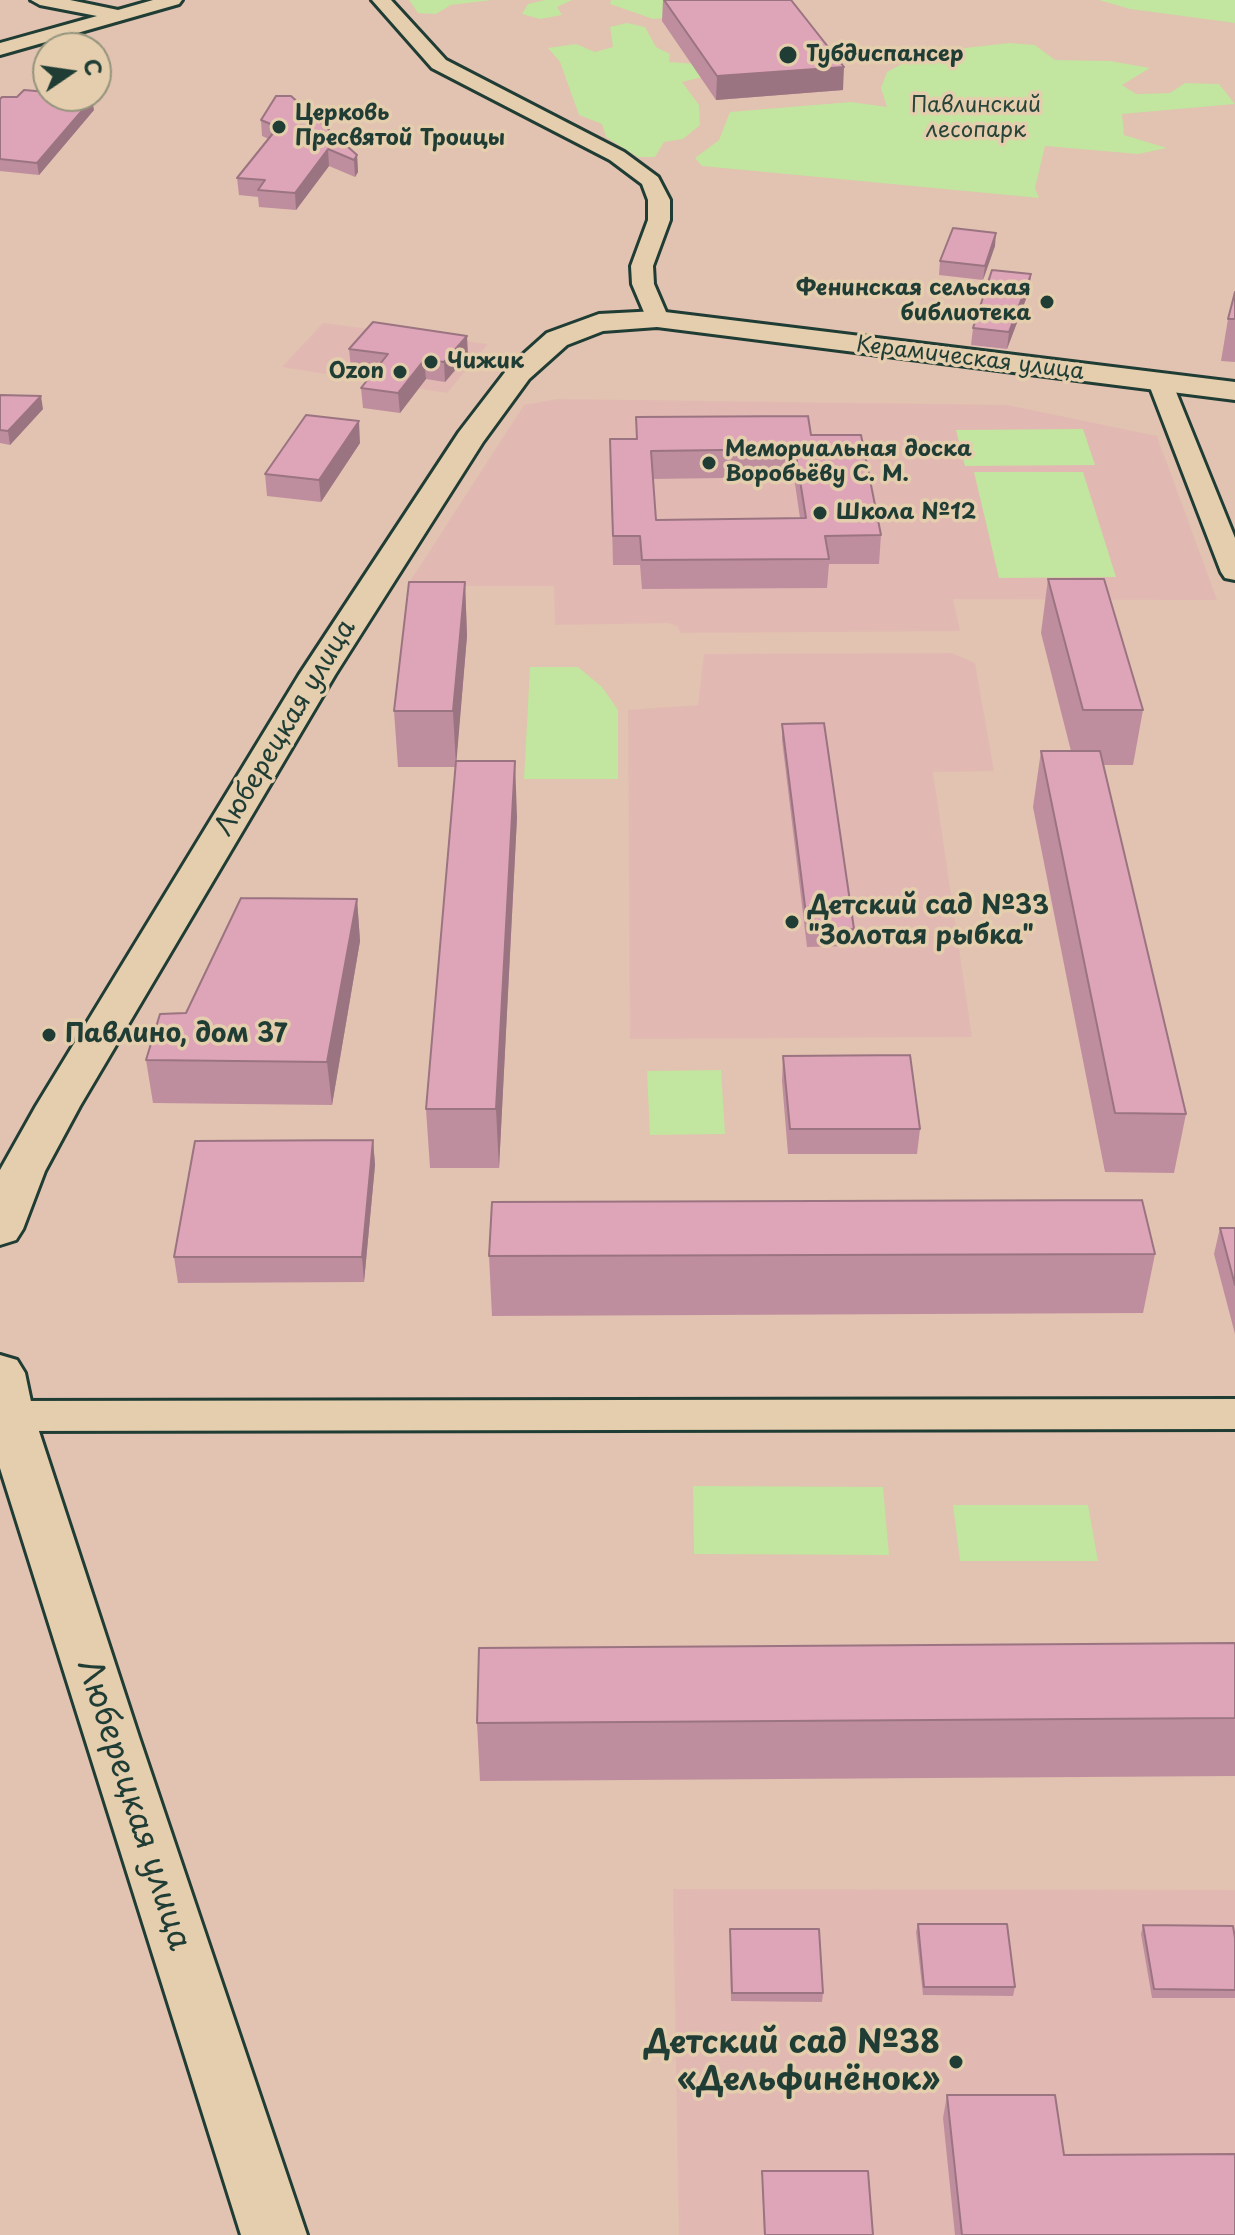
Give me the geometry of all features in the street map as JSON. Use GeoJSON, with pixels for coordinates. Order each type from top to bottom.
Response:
{"type":"FeatureCollection","features":[{"type":"Feature","properties":{"kind":"main road","name":"Керамическая улица"},"geometry":{"type":"LineString","coordinates":[[657,319],[1235,391]]}},
{"type":"Feature","properties":{"kind":"main road","name":"Люберецкая улица"},"geometry":{"type":"LineString","coordinates":[[0,1229],[22,1171],[65,1093],[317,675],[470,439],[519,373],[557,339],[599,323],[657,319]]}},
{"type":"Feature","properties":{"kind":"main road","name":"Люберецкая улица"},"geometry":{"type":"LineString","coordinates":[[5,1394],[137,1819],[274,2235]]}},
{"type":"Feature","properties":{"kind":"street"},"geometry":{"type":"LineString","coordinates":[[40,0],[99,13],[132,12]]}},
{"type":"Feature","properties":{"kind":"street"},"geometry":{"type":"LineString","coordinates":[[0,49],[173,0]]}},
{"type":"Feature","properties":{"kind":"street"},"geometry":{"type":"LineString","coordinates":[[381,0],[439,64],[617,156],[651,181],[659,200],[659,220],[642,266],[643,284],[657,319]]}},
{"type":"Feature","properties":{"kind":"street"},"geometry":{"type":"LineString","coordinates":[[1160,382],[1235,572]]}},
{"type":"Feature","properties":{"kind":"street"},"geometry":{"type":"LineString","coordinates":[[5,1394],[1235,1414]]}},
{"type":"Feature","properties":{"kind":"shaded area"},"geometry":{"type":"Polygon","coordinates":[[[323,323],[488,344],[447,393],[282,367],[323,323]]]}},
{"type":"Feature","properties":{"kind":"shaded area","name":"Школа №12"},"geometry":{"type":"Polygon","coordinates":[[[557,399],[1007,405],[1157,436],[1217,600],[953,599],[960,631],[681,633],[677,626],[668,623],[555,625],[554,586],[407,586],[524,405],[557,399]]]}},
{"type":"Feature","properties":{"kind":"shaded area","name":"Детский сад №33 \"Золотая рыбка\""},"geometry":{"type":"Polygon","coordinates":[[[952,653],[975,663],[994,771],[933,772],[972,1037],[630,1039],[628,710],[698,705],[704,654],[952,653]]]}},
{"type":"Feature","properties":{"kind":"shaded area","name":"Детский сад №38 «Дельфинёнок»"},"geometry":{"type":"Polygon","coordinates":[[[673,1889],[1235,1890],[1235,2235],[679,2235],[673,1889]]]}},
{"type":"Feature","properties":{"kind":"green space"},"geometry":{"type":"Polygon","coordinates":[[[409,0],[492,0],[451,5],[436,14],[418,13],[409,0]]]}},
{"type":"Feature","properties":{"kind":"green space"},"geometry":{"type":"Polygon","coordinates":[[[545,0],[572,0],[557,7],[562,15],[540,19],[522,14],[528,4],[545,0]]]}},
{"type":"Feature","properties":{"kind":"green space"},"geometry":{"type":"Polygon","coordinates":[[[611,0],[770,0],[770,11],[653,19],[610,4],[611,0]]]}},
{"type":"Feature","properties":{"kind":"green space"},"geometry":{"type":"Polygon","coordinates":[[[1099,0],[1235,0],[1235,23],[1130,9],[1099,0]]]}},
{"type":"Feature","properties":{"kind":"green space"},"geometry":{"type":"Polygon","coordinates":[[[627,23],[645,27],[656,47],[670,54],[669,62],[711,65],[716,74],[682,82],[699,105],[700,125],[683,139],[664,142],[655,157],[638,157],[606,137],[602,124],[579,115],[560,62],[548,48],[576,44],[595,52],[613,47],[610,27],[627,23]]]}},
{"type":"Feature","properties":{"kind":"green space","name":"Павлинский лесопарк"},"geometry":{"type":"Polygon","coordinates":[[[1009,43],[1035,45],[1055,60],[1110,61],[1150,68],[1122,85],[1136,94],[1170,93],[1185,83],[1219,84],[1235,104],[1122,114],[1124,135],[1167,148],[1138,154],[1045,146],[1035,188],[1039,198],[702,166],[695,158],[719,140],[730,112],[851,102],[887,107],[881,88],[887,72],[922,53],[1009,43]]]}},
{"type":"Feature","properties":{"kind":"green space"},"geometry":{"type":"Polygon","coordinates":[[[1083,429],[1095,465],[965,466],[956,430],[1083,429]]]}},
{"type":"Feature","properties":{"kind":"green space"},"geometry":{"type":"Polygon","coordinates":[[[974,472],[1083,472],[1116,577],[999,578],[974,472]]]}},
{"type":"Feature","properties":{"kind":"green space"},"geometry":{"type":"Polygon","coordinates":[[[530,667],[578,667],[602,687],[618,710],[618,779],[524,779],[530,667]]]}},
{"type":"Feature","properties":{"kind":"green space"},"geometry":{"type":"Polygon","coordinates":[[[721,1070],[725,1134],[650,1135],[647,1071],[721,1070]]]}},
{"type":"Feature","properties":{"kind":"green space"},"geometry":{"type":"Polygon","coordinates":[[[693,1486],[883,1487],[889,1555],[694,1554],[693,1486]]]}},
{"type":"Feature","properties":{"kind":"green space"},"geometry":{"type":"Polygon","coordinates":[[[953,1505],[1088,1505],[1098,1561],[960,1561],[953,1505]]]}},
{"type":"Feature","properties":{"kind":"building"},"geometry":{"type":"Polygon","coordinates":[[[664,0],[791,0],[844,67],[717,76],[664,0]]]}},
{"type":"Feature","properties":{"kind":"building"},"geometry":{"type":"Polygon","coordinates":[[[24,90],[32,91],[32,112],[81,112],[37,163],[0,159],[0,99],[17,97],[24,90]]]}},
{"type":"Feature","properties":{"kind":"building"},"geometry":{"type":"Polygon","coordinates":[[[276,96],[291,96],[357,155],[354,160],[328,149],[295,193],[258,190],[265,180],[237,178],[278,127],[261,120],[276,96]]]}},
{"type":"Feature","properties":{"kind":"building"},"geometry":{"type":"Polygon","coordinates":[[[953,228],[996,233],[985,266],[940,261],[953,228]]]}},
{"type":"Feature","properties":{"kind":"building"},"geometry":{"type":"Polygon","coordinates":[[[992,270],[1031,274],[1009,332],[973,328],[992,270]]]}},
{"type":"Feature","properties":{"kind":"building"},"geometry":{"type":"Polygon","coordinates":[[[1235,292],[1235,319],[1228,319],[1235,292]]]}},
{"type":"Feature","properties":{"kind":"building"},"geometry":{"type":"Polygon","coordinates":[[[373,322],[467,336],[444,362],[424,360],[398,393],[361,388],[388,354],[349,349],[373,322]]]}},
{"type":"Feature","properties":{"kind":"building"},"geometry":{"type":"Polygon","coordinates":[[[0,395],[41,396],[8,431],[0,430],[0,395]]]}},
{"type":"Feature","properties":{"kind":"building"},"geometry":{"type":"Polygon","coordinates":[[[306,415],[359,421],[319,480],[265,474],[306,415]]]}},
{"type":"Feature","properties":{"kind":"building"},"geometry":{"type":"Polygon","coordinates":[[[808,416],[811,435],[861,435],[881,535],[825,536],[829,559],[642,560],[640,536],[613,536],[610,439],[637,439],[636,417],[808,416]],[[795,449],[651,451],[656,520],[806,518],[795,449]]]}},
{"type":"Feature","properties":{"kind":"building"},"geometry":{"type":"Polygon","coordinates":[[[1048,579],[1104,579],[1143,710],[1083,710],[1048,579]]]}},
{"type":"Feature","properties":{"kind":"building"},"geometry":{"type":"Polygon","coordinates":[[[409,582],[465,582],[453,711],[394,711],[409,582]]]}},
{"type":"Feature","properties":{"kind":"building"},"geometry":{"type":"Polygon","coordinates":[[[824,723],[854,929],[808,930],[782,724],[824,723]]]}},
{"type":"Feature","properties":{"kind":"building"},"geometry":{"type":"Polygon","coordinates":[[[1041,751],[1100,751],[1186,1114],[1115,1113],[1041,751]]]}},
{"type":"Feature","properties":{"kind":"building"},"geometry":{"type":"Polygon","coordinates":[[[456,761],[515,761],[496,1109],[426,1109],[456,761]]]}},
{"type":"Feature","properties":{"kind":"building"},"geometry":{"type":"Polygon","coordinates":[[[241,898],[357,899],[327,1062],[146,1060],[160,1014],[186,1013],[241,898]]]}},
{"type":"Feature","properties":{"kind":"building"},"geometry":{"type":"Polygon","coordinates":[[[910,1055],[920,1129],[790,1129],[783,1056],[910,1055]]]}},
{"type":"Feature","properties":{"kind":"building"},"geometry":{"type":"Polygon","coordinates":[[[373,1140],[362,1257],[174,1257],[195,1141],[373,1140]]]}},
{"type":"Feature","properties":{"kind":"building"},"geometry":{"type":"Polygon","coordinates":[[[1142,1200],[1155,1254],[489,1256],[492,1202],[1142,1200]]]}},
{"type":"Feature","properties":{"kind":"building"},"geometry":{"type":"Polygon","coordinates":[[[1220,1228],[1235,1228],[1235,1285],[1220,1228]]]}},
{"type":"Feature","properties":{"kind":"building"},"geometry":{"type":"Polygon","coordinates":[[[1235,1643],[1235,1718],[477,1723],[479,1648],[1235,1643]]]}},
{"type":"Feature","properties":{"kind":"building"},"geometry":{"type":"Polygon","coordinates":[[[918,1924],[1007,1924],[1015,1987],[924,1987],[918,1924]]]}},
{"type":"Feature","properties":{"kind":"building"},"geometry":{"type":"Polygon","coordinates":[[[1143,1925],[1233,1926],[1235,1990],[1154,1989],[1143,1925]]]}},
{"type":"Feature","properties":{"kind":"building"},"geometry":{"type":"Polygon","coordinates":[[[730,1929],[819,1929],[823,1993],[732,1993],[730,1929]]]}},
{"type":"Feature","properties":{"kind":"building"},"geometry":{"type":"Polygon","coordinates":[[[947,2095],[1055,2095],[1064,2155],[1235,2154],[1235,2235],[962,2235],[947,2095]]]}},
{"type":"Feature","properties":{"kind":"building"},"geometry":{"type":"Polygon","coordinates":[[[762,2171],[868,2171],[873,2235],[765,2235],[762,2171]]]}},
{"type":"Feature","properties":{"kind":"place","name":"Тубдиспансер"},"geometry":{"type":"Point","coordinates":[788,55]}},
{"type":"Feature","properties":{"kind":"place","name":"Церковь Пресвятой Троицы"},"geometry":{"type":"Point","coordinates":[279,127]}},
{"type":"Feature","properties":{"kind":"place","name":"Фенинская сельская библиотека"},"geometry":{"type":"Point","coordinates":[1047,302]}},
{"type":"Feature","properties":{"kind":"place","name":"Чижик"},"geometry":{"type":"Point","coordinates":[431,362]}},
{"type":"Feature","properties":{"kind":"place","name":"Ozon"},"geometry":{"type":"Point","coordinates":[400,372]}},
{"type":"Feature","properties":{"kind":"place","name":"Мемориальная доска Воробьёву С. М."},"geometry":{"type":"Point","coordinates":[709,463]}},
{"type":"Feature","properties":{"kind":"place","name":"Школа №12"},"geometry":{"type":"Point","coordinates":[820,513]}},
{"type":"Feature","properties":{"kind":"place","name":"Детский сад №33 \"Золотая рыбка\""},"geometry":{"type":"Point","coordinates":[792,922]}},
{"type":"Feature","properties":{"kind":"place","name":"Павлино, дом 37"},"geometry":{"type":"Point","coordinates":[49,1035]}},
{"type":"Feature","properties":{"kind":"place","name":"Детский сад №38 «Дельфинёнок»"},"geometry":{"type":"Point","coordinates":[956,2062]}}]}
